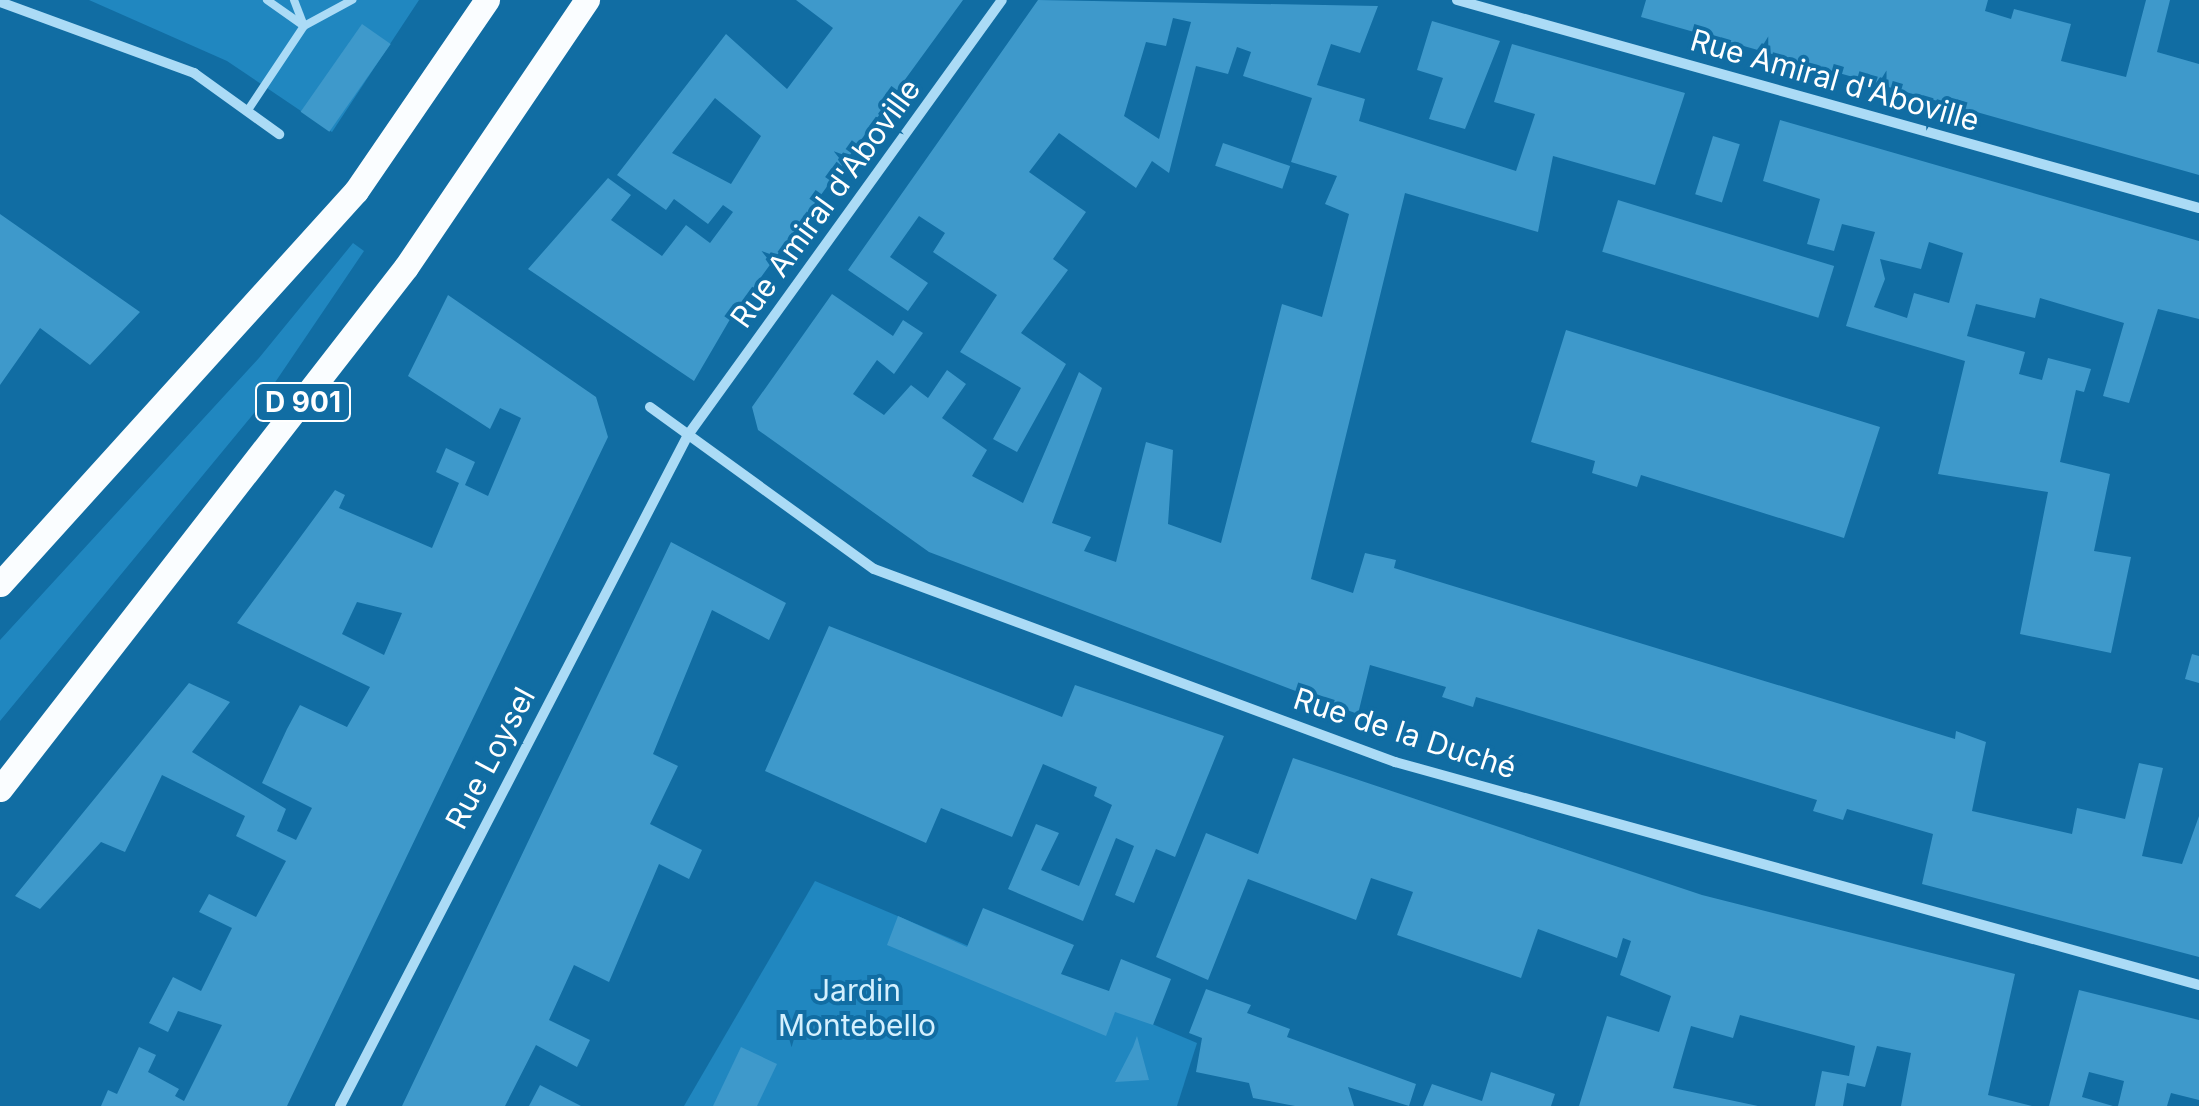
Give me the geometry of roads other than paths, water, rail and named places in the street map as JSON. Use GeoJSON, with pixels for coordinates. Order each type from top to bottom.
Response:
{"type":"FeatureCollection","features":[{"type":"Feature","properties":{"kind":"main road"},"geometry":{"type":"LineString","coordinates":[[0,584],[356,190],[487,0]]}},
{"type":"Feature","properties":{"kind":"main road","name":"D 901"},"geometry":{"type":"LineString","coordinates":[[0,789],[406,266],[587,0]]}},
{"type":"Feature","properties":{"kind":"street","name":"Rue Amiral d'Aboville"},"geometry":{"type":"LineString","coordinates":[[688,435],[1002,0]]}},
{"type":"Feature","properties":{"kind":"street","name":"Rue Amiral d'Aboville"},"geometry":{"type":"LineString","coordinates":[[1457,0],[2199,208]]}},
{"type":"Feature","properties":{"kind":"street"},"geometry":{"type":"LineString","coordinates":[[0,2],[194,74],[250,107],[279,134]]}},
{"type":"Feature","properties":{"kind":"street","name":"Rue de la Duché"},"geometry":{"type":"LineString","coordinates":[[650,407],[874,569],[1377,756],[2199,985]]}},
{"type":"Feature","properties":{"kind":"street","name":"Rue Loysel"},"geometry":{"type":"LineString","coordinates":[[340,1106],[688,435]]}},
{"type":"Feature","properties":{"kind":"lane"},"geometry":{"type":"LineString","coordinates":[[267,0],[304,26]]}},
{"type":"Feature","properties":{"kind":"lane"},"geometry":{"type":"LineString","coordinates":[[294,0],[304,26]]}},
{"type":"Feature","properties":{"kind":"lane"},"geometry":{"type":"LineString","coordinates":[[250,107],[304,26],[352,0]]}},
{"type":"Feature","properties":{"kind":"park label","name":"Jardin Montebello"},"geometry":{"type":"Point","coordinates":[857,1007]}}]}
